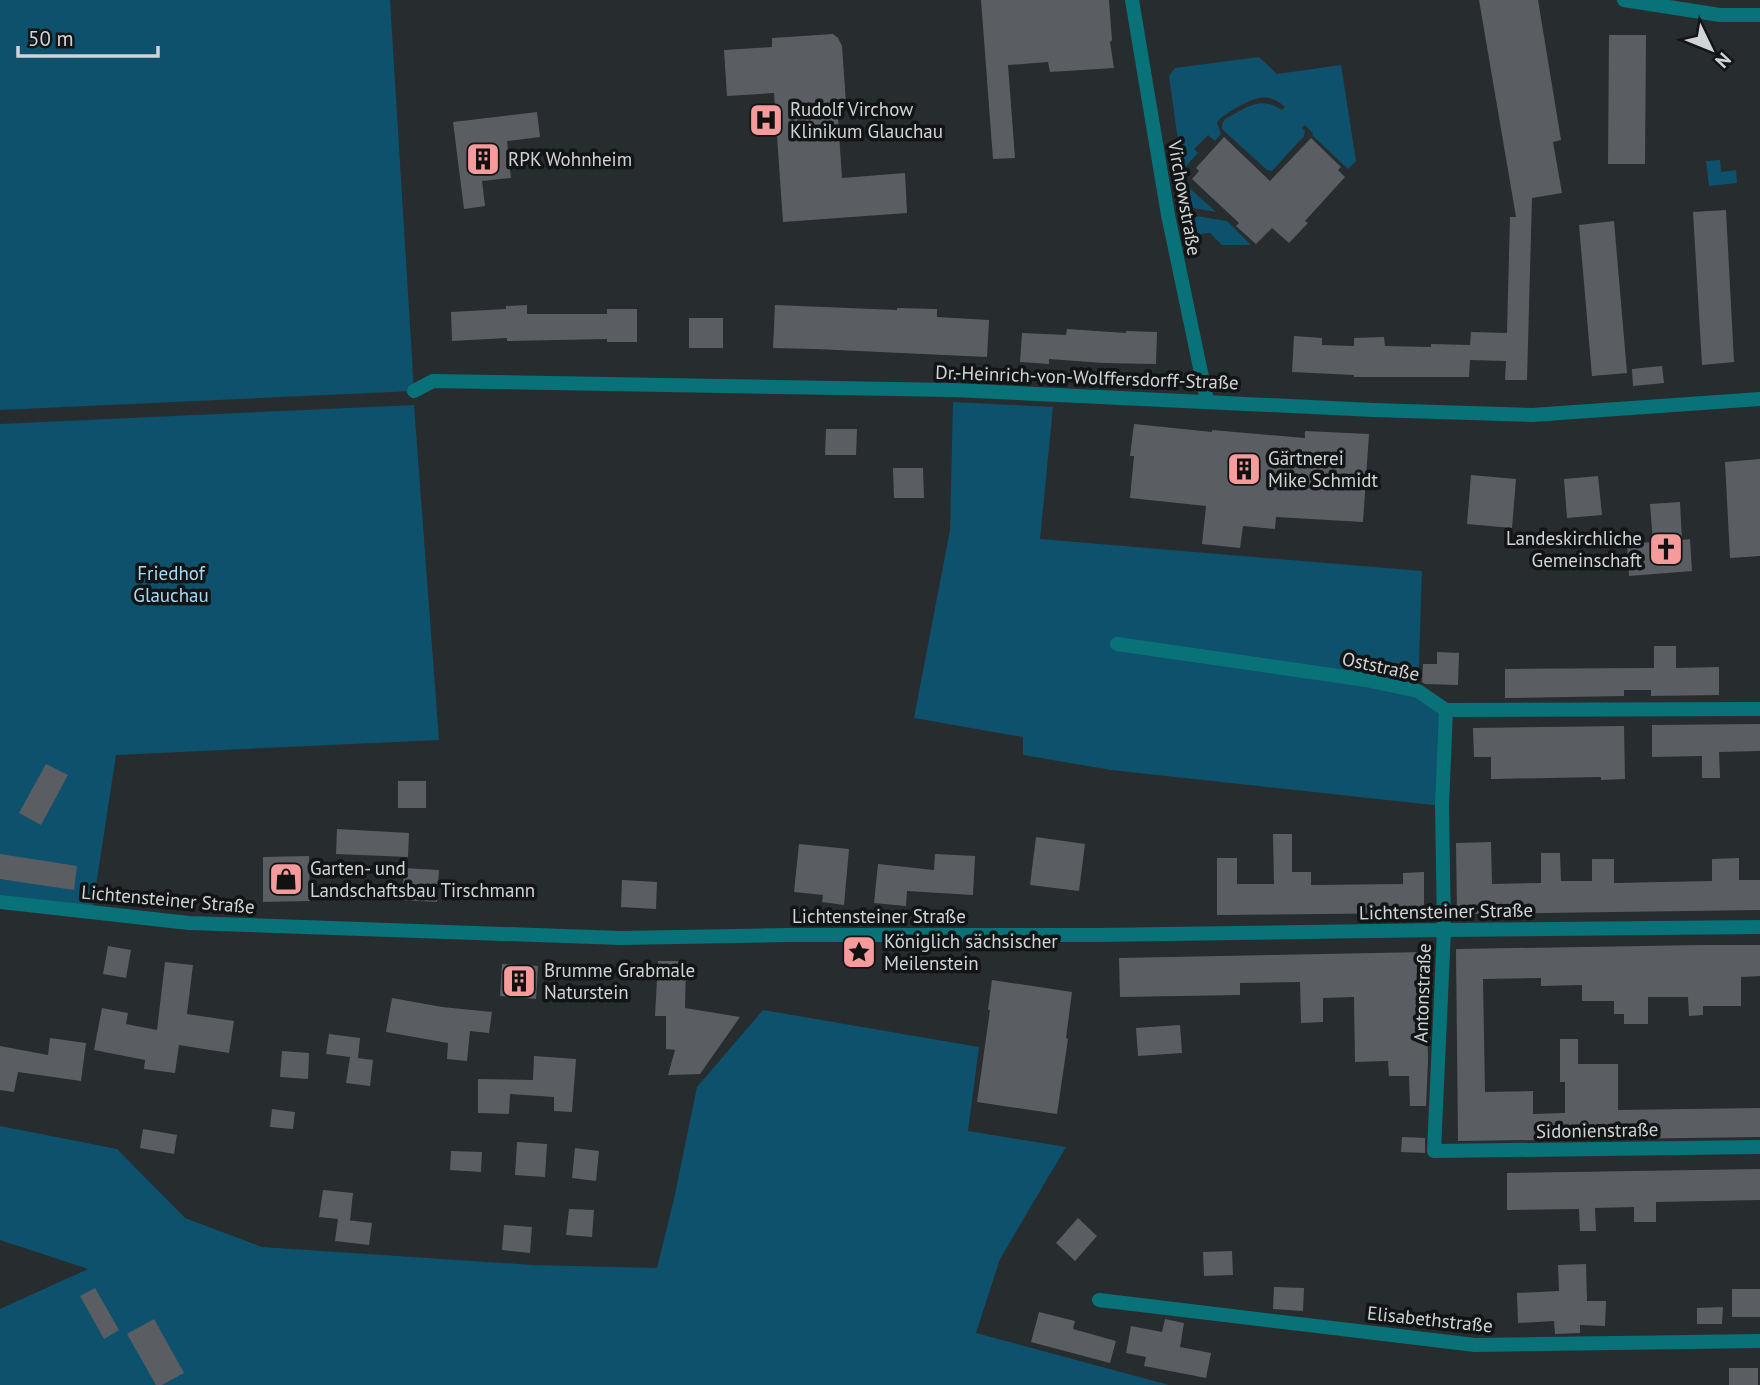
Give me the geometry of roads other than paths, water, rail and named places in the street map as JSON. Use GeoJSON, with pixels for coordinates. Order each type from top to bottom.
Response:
{"type":"FeatureCollection","features":[{"type":"Feature","properties":{"kind":"street","name":"Virchowstraße"},"geometry":{"type":"LineString","coordinates":[[1132,0],[1168,215],[1207,401]]}},
{"type":"Feature","properties":{"kind":"street"},"geometry":{"type":"LineString","coordinates":[[1624,0],[1720,15],[1760,15]]}},
{"type":"Feature","properties":{"kind":"street","name":"Dr.-Heinrich-von-Wolffersdorff-Straße"},"geometry":{"type":"LineString","coordinates":[[414,391],[433,381],[953,390],[1532,415],[1760,399]]}},
{"type":"Feature","properties":{"kind":"street","name":"Oststraße"},"geometry":{"type":"LineString","coordinates":[[1117,644],[1366,680],[1418,691],[1446,710]]}},
{"type":"Feature","properties":{"kind":"street"},"geometry":{"type":"LineString","coordinates":[[1446,710],[1760,709]]}},
{"type":"Feature","properties":{"kind":"street","name":"Antonstraße"},"geometry":{"type":"LineString","coordinates":[[1434,1152],[1444,930],[1442,806],[1446,710]]}},
{"type":"Feature","properties":{"kind":"street","name":"Lichtensteiner Straße"},"geometry":{"type":"LineString","coordinates":[[0,902],[189,923],[621,937],[1096,935],[1760,927]]}},
{"type":"Feature","properties":{"kind":"street","name":"Sidonienstraße"},"geometry":{"type":"LineString","coordinates":[[1434,1152],[1760,1147]]}},
{"type":"Feature","properties":{"kind":"street","name":"Elisabethstraße"},"geometry":{"type":"LineString","coordinates":[[1099,1300],[1475,1345],[1760,1341]]}},
{"type":"Feature","properties":{"kind":"place","name":"Rudolf Virchow Klinikum Glauchau"},"geometry":{"type":"Point","coordinates":[766,120]}},
{"type":"Feature","properties":{"kind":"place","name":"RPK Wohnheim"},"geometry":{"type":"Point","coordinates":[483,159]}},
{"type":"Feature","properties":{"kind":"place","name":"Gärtnerei Mike Schmidt"},"geometry":{"type":"Point","coordinates":[1244,469]}},
{"type":"Feature","properties":{"kind":"place","name":"Landeskirchliche Gemeinschaft"},"geometry":{"type":"Point","coordinates":[1666,549]}},
{"type":"Feature","properties":{"kind":"place","name":"Garten- und Landschaftsbau Tirschmann"},"geometry":{"type":"Point","coordinates":[286,879]}},
{"type":"Feature","properties":{"kind":"place","name":"Königlich sächsischer Meilenstein"},"geometry":{"type":"Point","coordinates":[859,952]}},
{"type":"Feature","properties":{"kind":"place","name":"Brumme Grabmale Naturstein"},"geometry":{"type":"Point","coordinates":[519,981]}},
{"type":"Feature","properties":{"kind":"park label","name":"Friedhof Glauchau"},"geometry":{"type":"Point","coordinates":[171,584]}}]}
